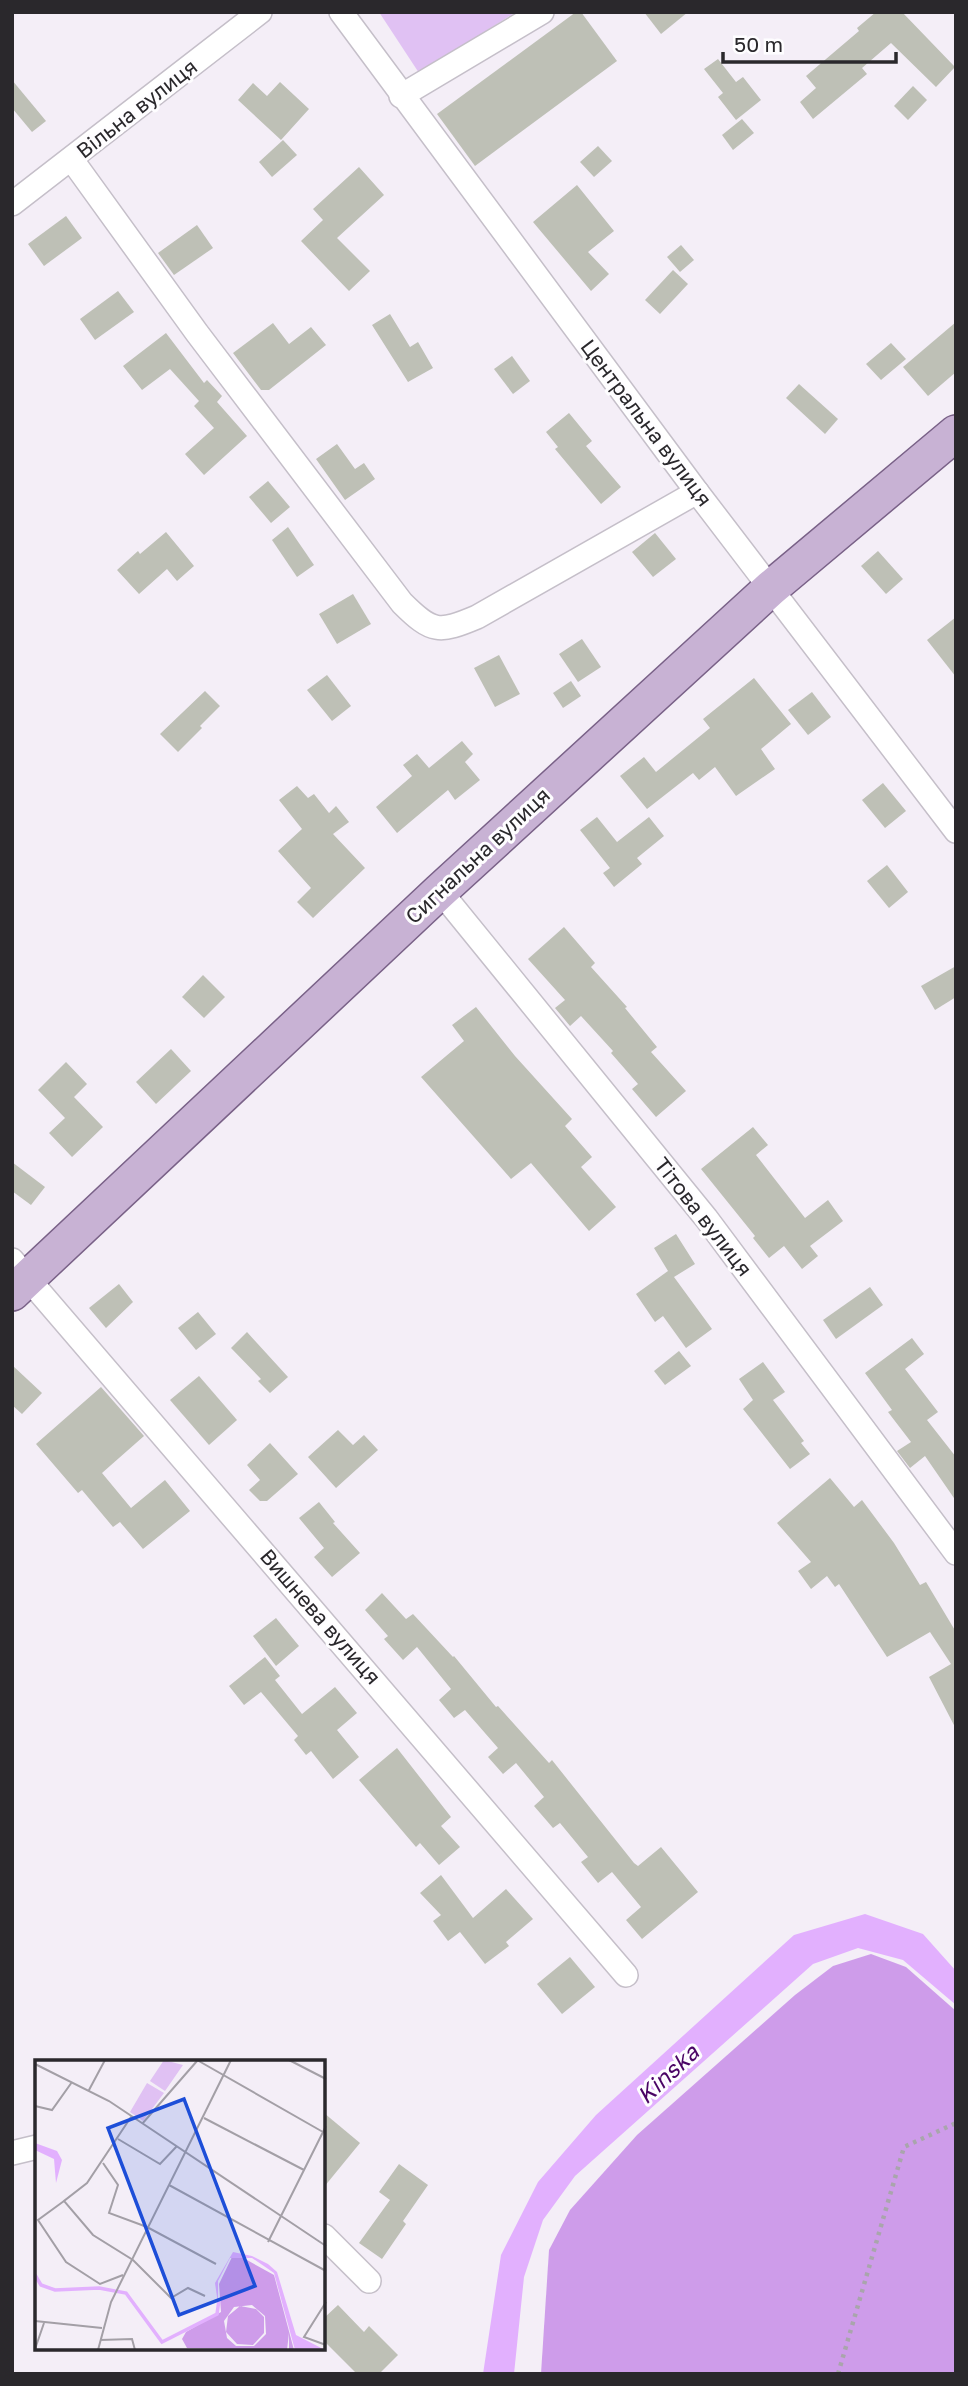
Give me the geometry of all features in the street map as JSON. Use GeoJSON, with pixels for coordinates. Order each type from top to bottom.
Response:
{"type":"FeatureCollection","features":[{"type":"Feature","properties":{"kind":"main road","name":"Сигнальна вулиця"},"geometry":{"type":"LineString","coordinates":[[18,1277],[771,588],[956,433]]}},
{"type":"Feature","properties":{"kind":"street","name":"Вільна вулиця"},"geometry":{"type":"LineString","coordinates":[[12,204],[260,12]]}},
{"type":"Feature","properties":{"kind":"street","name":"Центральна вулиця"},"geometry":{"type":"LineString","coordinates":[[341,12],[697,492],[956,831]]}},
{"type":"Feature","properties":{"kind":"street"},"geometry":{"type":"LineString","coordinates":[[401,96],[542,12]]}},
{"type":"Feature","properties":{"kind":"street"},"geometry":{"type":"LineString","coordinates":[[72,160],[197,333],[402,603],[422,623],[447,629],[477,617],[697,492]]}},
{"type":"Feature","properties":{"kind":"street","name":"Тітова вулиця"},"geometry":{"type":"LineString","coordinates":[[440,891],[706,1218],[956,1553]]}},
{"type":"Feature","properties":{"kind":"street","name":"Вишнева вулиця"},"geometry":{"type":"LineString","coordinates":[[18,1277],[626,1975]]}},
{"type":"Feature","properties":{"kind":"street"},"geometry":{"type":"LineString","coordinates":[[12,2153],[35,2147]]}},
{"type":"Feature","properties":{"kind":"street"},"geometry":{"type":"LineString","coordinates":[[326,2237],[369,2281]]}},
{"type":"Feature","properties":{"kind":"path"},"geometry":{"type":"LineString","coordinates":[[838,2374],[904,2147],[956,2123]]}},
{"type":"Feature","properties":{"kind":"shaded area"},"geometry":{"type":"Polygon","coordinates":[[[379,12],[516,12],[419,73],[379,12]]]}},
{"type":"Feature","properties":{"kind":"shaded area"},"geometry":{"type":"Polygon","coordinates":[[[871,1954],[906,1967],[956,2011],[956,2374],[541,2374],[549,2250],[570,2210],[637,2135],[795,1995],[833,1966],[871,1954]]]}},
{"type":"Feature","properties":{"kind":"water","name":"Kinska"},"geometry":{"type":"Polygon","coordinates":[[[865,1914],[923,1934],[956,1971],[956,2005],[903,1960],[858,1948],[813,1964],[575,2176],[543,2220],[524,2277],[514,2374],[483,2374],[501,2255],[538,2182],[596,2115],[794,1935],[865,1914]]]}},
{"type":"Feature","properties":{"kind":"building"},"geometry":{"type":"Polygon","coordinates":[[[576,12],[581,12],[617,61],[475,166],[437,114],[576,12]]]}},
{"type":"Feature","properties":{"kind":"building"},"geometry":{"type":"Polygon","coordinates":[[[644,12],[688,12],[661,34],[644,12]]]}},
{"type":"Feature","properties":{"kind":"building"},"geometry":{"type":"Polygon","coordinates":[[[876,12],[902,12],[955,67],[936,87],[891,43],[862,68],[867,74],[813,119],[800,102],[816,88],[806,76],[859,31],[857,28],[876,12]]]}},
{"type":"Feature","properties":{"kind":"building"},"geometry":{"type":"Polygon","coordinates":[[[718,59],[736,82],[743,77],[761,100],[736,120],[718,97],[723,93],[704,69],[718,59]]]}},
{"type":"Feature","properties":{"kind":"building"},"geometry":{"type":"Polygon","coordinates":[[[12,80],[46,121],[32,132],[12,108],[12,80]]]}},
{"type":"Feature","properties":{"kind":"building"},"geometry":{"type":"Polygon","coordinates":[[[280,82],[309,109],[281,140],[238,100],[253,83],[267,96],[280,82]]]}},
{"type":"Feature","properties":{"kind":"building"},"geometry":{"type":"Polygon","coordinates":[[[913,86],[927,100],[908,120],[894,106],[913,86]]]}},
{"type":"Feature","properties":{"kind":"building"},"geometry":{"type":"Polygon","coordinates":[[[742,119],[754,133],[733,150],[722,135],[742,119]]]}},
{"type":"Feature","properties":{"kind":"building"},"geometry":{"type":"Polygon","coordinates":[[[283,140],[297,155],[272,177],[259,162],[283,140]]]}},
{"type":"Feature","properties":{"kind":"building"},"geometry":{"type":"Polygon","coordinates":[[[598,146],[612,161],[594,177],[580,162],[598,146]]]}},
{"type":"Feature","properties":{"kind":"building"},"geometry":{"type":"Polygon","coordinates":[[[359,167],[384,195],[337,238],[370,271],[349,291],[301,241],[323,220],[313,209],[359,167]]]}},
{"type":"Feature","properties":{"kind":"building"},"geometry":{"type":"Polygon","coordinates":[[[577,185],[614,231],[588,252],[609,274],[591,291],[533,222],[577,185]]]}},
{"type":"Feature","properties":{"kind":"building"},"geometry":{"type":"Polygon","coordinates":[[[66,216],[82,238],[44,266],[28,244],[66,216]]]}},
{"type":"Feature","properties":{"kind":"building"},"geometry":{"type":"Polygon","coordinates":[[[197,225],[213,248],[174,275],[158,253],[197,225]]]}},
{"type":"Feature","properties":{"kind":"building"},"geometry":{"type":"Polygon","coordinates":[[[681,245],[694,260],[680,272],[667,257],[681,245]]]}},
{"type":"Feature","properties":{"kind":"building"},"geometry":{"type":"Polygon","coordinates":[[[673,270],[688,284],[660,314],[645,300],[673,270]]]}},
{"type":"Feature","properties":{"kind":"building"},"geometry":{"type":"Polygon","coordinates":[[[118,291],[134,312],[95,340],[80,319],[118,291]]]}},
{"type":"Feature","properties":{"kind":"building"},"geometry":{"type":"Polygon","coordinates":[[[390,314],[410,347],[418,342],[433,368],[408,382],[372,325],[390,314]]]}},
{"type":"Feature","properties":{"kind":"building"},"geometry":{"type":"Polygon","coordinates":[[[956,322],[956,372],[928,396],[903,367],[956,322]]]}},
{"type":"Feature","properties":{"kind":"building"},"geometry":{"type":"Polygon","coordinates":[[[273,323],[289,344],[311,327],[326,345],[269,390],[261,390],[233,353],[273,323]]]}},
{"type":"Feature","properties":{"kind":"building"},"geometry":{"type":"Polygon","coordinates":[[[166,333],[204,383],[207,380],[222,396],[217,402],[247,436],[204,475],[185,454],[214,428],[194,406],[199,401],[170,369],[142,390],[123,366],[166,333]]]}},
{"type":"Feature","properties":{"kind":"building"},"geometry":{"type":"Polygon","coordinates":[[[891,343],[906,359],[881,380],[866,364],[891,343]]]}},
{"type":"Feature","properties":{"kind":"building"},"geometry":{"type":"Polygon","coordinates":[[[512,356],[530,381],[513,394],[494,369],[512,356]]]}},
{"type":"Feature","properties":{"kind":"building"},"geometry":{"type":"Polygon","coordinates":[[[799,384],[838,419],[825,434],[786,398],[799,384]]]}},
{"type":"Feature","properties":{"kind":"building"},"geometry":{"type":"Polygon","coordinates":[[[569,413],[592,441],[586,446],[621,487],[601,504],[555,449],[558,447],[546,432],[569,413]]]}},
{"type":"Feature","properties":{"kind":"building"},"geometry":{"type":"Polygon","coordinates":[[[337,444],[355,469],[364,463],[375,479],[345,500],[316,459],[337,444]]]}},
{"type":"Feature","properties":{"kind":"building"},"geometry":{"type":"Polygon","coordinates":[[[268,481],[290,507],[271,523],[249,497],[268,481]]]}},
{"type":"Feature","properties":{"kind":"building"},"geometry":{"type":"Polygon","coordinates":[[[288,527],[314,565],[297,577],[272,540],[288,527]]]}},
{"type":"Feature","properties":{"kind":"building"},"geometry":{"type":"Polygon","coordinates":[[[166,532],[194,566],[177,581],[167,569],[139,594],[117,570],[138,551],[140,554],[166,532]]]}},
{"type":"Feature","properties":{"kind":"building"},"geometry":{"type":"Polygon","coordinates":[[[655,533],[676,559],[653,577],[632,552],[655,533]]]}},
{"type":"Feature","properties":{"kind":"building"},"geometry":{"type":"Polygon","coordinates":[[[878,551],[903,579],[886,594],[861,566],[878,551]]]}},
{"type":"Feature","properties":{"kind":"building"},"geometry":{"type":"Polygon","coordinates":[[[353,594],[371,624],[337,644],[319,614],[353,594]]]}},
{"type":"Feature","properties":{"kind":"building"},"geometry":{"type":"Polygon","coordinates":[[[956,617],[956,677],[927,640],[956,617]]]}},
{"type":"Feature","properties":{"kind":"building"},"geometry":{"type":"Polygon","coordinates":[[[582,639],[601,667],[578,682],[559,654],[582,639]]]}},
{"type":"Feature","properties":{"kind":"building"},"geometry":{"type":"Polygon","coordinates":[[[499,655],[520,694],[495,707],[474,668],[499,655]]]}},
{"type":"Feature","properties":{"kind":"building"},"geometry":{"type":"Polygon","coordinates":[[[327,675],[351,706],[332,721],[307,690],[327,675]]]}},
{"type":"Feature","properties":{"kind":"building"},"geometry":{"type":"Polygon","coordinates":[[[754,678],[791,724],[761,749],[775,769],[736,796],[715,767],[699,780],[693,773],[647,809],[620,776],[644,757],[656,772],[710,728],[703,719],[754,678]]]}},
{"type":"Feature","properties":{"kind":"building"},"geometry":{"type":"Polygon","coordinates":[[[571,681],[581,696],[563,708],[553,693],[571,681]]]}},
{"type":"Feature","properties":{"kind":"building"},"geometry":{"type":"Polygon","coordinates":[[[205,691],[220,706],[178,752],[160,734],[205,691]]]}},
{"type":"Feature","properties":{"kind":"building"},"geometry":{"type":"Polygon","coordinates":[[[812,692],[831,717],[808,735],[788,710],[812,692]]]}},
{"type":"Feature","properties":{"kind":"building"},"geometry":{"type":"Polygon","coordinates":[[[462,741],[473,754],[465,762],[480,780],[455,800],[448,790],[397,833],[376,807],[412,776],[403,765],[417,754],[429,768],[462,741]]]}},
{"type":"Feature","properties":{"kind":"building"},"geometry":{"type":"Polygon","coordinates":[[[883,783],[906,811],[885,828],[862,800],[883,783]]]}},
{"type":"Feature","properties":{"kind":"building"},"geometry":{"type":"Polygon","coordinates":[[[297,786],[308,798],[314,794],[329,813],[336,806],[349,822],[333,834],[365,868],[313,918],[297,902],[311,888],[278,851],[302,829],[279,800],[297,786]]]}},
{"type":"Feature","properties":{"kind":"building"},"geometry":{"type":"Polygon","coordinates":[[[597,817],[617,842],[649,817],[664,836],[637,858],[642,864],[614,887],[603,873],[610,868],[580,830],[597,817]]]}},
{"type":"Feature","properties":{"kind":"building"},"geometry":{"type":"Polygon","coordinates":[[[887,865],[908,892],[889,908],[867,881],[887,865]]]}},
{"type":"Feature","properties":{"kind":"building"},"geometry":{"type":"Polygon","coordinates":[[[564,927],[595,963],[591,967],[627,1007],[625,1008],[657,1047],[651,1052],[686,1091],[656,1117],[632,1089],[638,1084],[581,1016],[570,1026],[555,1008],[565,1000],[528,959],[564,927]]]}},
{"type":"Feature","properties":{"kind":"building"},"geometry":{"type":"Polygon","coordinates":[[[956,966],[956,997],[935,1010],[921,986],[956,966]]]}},
{"type":"Feature","properties":{"kind":"building"},"geometry":{"type":"Polygon","coordinates":[[[203,975],[225,997],[204,1018],[182,997],[203,975]]]}},
{"type":"Feature","properties":{"kind":"building"},"geometry":{"type":"Polygon","coordinates":[[[476,1007],[515,1056],[572,1119],[565,1126],[592,1157],[581,1167],[616,1207],[589,1231],[531,1163],[511,1179],[421,1077],[464,1041],[452,1025],[476,1007]]]}},
{"type":"Feature","properties":{"kind":"building"},"geometry":{"type":"Polygon","coordinates":[[[171,1049],[191,1071],[156,1104],[136,1082],[171,1049]]]}},
{"type":"Feature","properties":{"kind":"building"},"geometry":{"type":"Polygon","coordinates":[[[66,1062],[87,1084],[74,1097],[103,1127],[72,1157],[49,1133],[65,1118],[38,1090],[66,1062]]]}},
{"type":"Feature","properties":{"kind":"building"},"geometry":{"type":"Polygon","coordinates":[[[753,1127],[768,1145],[756,1155],[805,1218],[828,1200],[843,1221],[810,1246],[818,1256],[802,1269],[784,1246],[769,1258],[753,1238],[755,1236],[701,1169],[753,1127]]]}},
{"type":"Feature","properties":{"kind":"building"},"geometry":{"type":"Polygon","coordinates":[[[12,1162],[45,1187],[31,1205],[12,1191],[12,1162]]]}},
{"type":"Feature","properties":{"kind":"building"},"geometry":{"type":"Polygon","coordinates":[[[676,1234],[695,1264],[674,1277],[712,1329],[686,1348],[663,1316],[655,1322],[636,1294],[668,1271],[654,1248],[676,1234]]]}},
{"type":"Feature","properties":{"kind":"building"},"geometry":{"type":"Polygon","coordinates":[[[119,1284],[133,1302],[106,1328],[89,1308],[119,1284]]]}},
{"type":"Feature","properties":{"kind":"building"},"geometry":{"type":"Polygon","coordinates":[[[870,1287],[883,1305],[836,1339],[823,1320],[870,1287]]]}},
{"type":"Feature","properties":{"kind":"building"},"geometry":{"type":"Polygon","coordinates":[[[198,1312],[216,1334],[196,1350],[178,1328],[198,1312]]]}},
{"type":"Feature","properties":{"kind":"building"},"geometry":{"type":"Polygon","coordinates":[[[247,1332],[288,1377],[270,1393],[258,1381],[261,1379],[231,1348],[247,1332]]]}},
{"type":"Feature","properties":{"kind":"building"},"geometry":{"type":"Polygon","coordinates":[[[912,1338],[924,1354],[905,1369],[938,1412],[927,1420],[956,1457],[956,1501],[925,1456],[910,1468],[897,1451],[911,1442],[888,1412],[892,1410],[865,1373],[912,1338]]]}},
{"type":"Feature","properties":{"kind":"building"},"geometry":{"type":"Polygon","coordinates":[[[679,1351],[691,1366],[665,1385],[654,1371],[679,1351]]]}},
{"type":"Feature","properties":{"kind":"building"},"geometry":{"type":"Polygon","coordinates":[[[763,1362],[785,1392],[773,1400],[804,1441],[801,1443],[810,1454],[790,1469],[743,1409],[753,1400],[739,1379],[763,1362]]]}},
{"type":"Feature","properties":{"kind":"building"},"geometry":{"type":"Polygon","coordinates":[[[12,1365],[42,1393],[22,1414],[12,1405],[12,1365]]]}},
{"type":"Feature","properties":{"kind":"building"},"geometry":{"type":"Polygon","coordinates":[[[199,1376],[237,1420],[209,1445],[170,1400],[199,1376]]]}},
{"type":"Feature","properties":{"kind":"building"},"geometry":{"type":"Polygon","coordinates":[[[101,1387],[144,1436],[102,1473],[131,1508],[165,1480],[190,1511],[143,1549],[120,1522],[113,1527],[82,1490],[78,1493],[36,1444],[101,1387]]]}},
{"type":"Feature","properties":{"kind":"building"},"geometry":{"type":"Polygon","coordinates":[[[338,1430],[353,1445],[364,1435],[378,1450],[336,1488],[308,1457],[338,1430]]]}},
{"type":"Feature","properties":{"kind":"building"},"geometry":{"type":"Polygon","coordinates":[[[270,1443],[298,1474],[267,1501],[260,1501],[249,1490],[260,1480],[247,1465],[270,1443]]]}},
{"type":"Feature","properties":{"kind":"building"},"geometry":{"type":"Polygon","coordinates":[[[830,1478],[854,1507],[862,1500],[894,1543],[920,1585],[926,1582],[956,1632],[956,1729],[929,1677],[951,1664],[930,1632],[887,1657],[839,1584],[835,1587],[827,1576],[811,1589],[798,1571],[811,1562],[777,1523],[830,1478]]]}},
{"type":"Feature","properties":{"kind":"building"},"geometry":{"type":"Polygon","coordinates":[[[319,1502],[335,1522],[333,1523],[360,1553],[332,1577],[314,1557],[324,1548],[299,1518],[319,1502]]]}},
{"type":"Feature","properties":{"kind":"building"},"geometry":{"type":"Polygon","coordinates":[[[382,1593],[406,1619],[413,1614],[549,1763],[552,1760],[634,1863],[638,1866],[661,1847],[698,1892],[642,1939],[626,1920],[641,1907],[612,1872],[598,1883],[581,1862],[588,1857],[560,1823],[553,1828],[534,1806],[544,1797],[516,1763],[503,1774],[488,1757],[498,1748],[465,1710],[454,1718],[439,1700],[451,1689],[417,1647],[403,1660],[384,1639],[388,1636],[365,1610],[382,1593]]]}},
{"type":"Feature","properties":{"kind":"building"},"geometry":{"type":"Polygon","coordinates":[[[276,1618],[299,1646],[276,1666],[253,1636],[276,1618]]]}},
{"type":"Feature","properties":{"kind":"building"},"geometry":{"type":"Polygon","coordinates":[[[265,1657],[280,1676],[275,1680],[302,1714],[335,1687],[357,1713],[337,1730],[359,1757],[333,1779],[311,1751],[306,1755],[294,1740],[298,1736],[261,1692],[244,1705],[229,1686],[265,1657]]]}},
{"type":"Feature","properties":{"kind":"building"},"geometry":{"type":"Polygon","coordinates":[[[397,1748],[451,1817],[441,1826],[460,1847],[439,1865],[420,1843],[416,1847],[359,1780],[397,1748]]]}},
{"type":"Feature","properties":{"kind":"building"},"geometry":{"type":"Polygon","coordinates":[[[441,1875],[473,1918],[506,1889],[533,1919],[506,1942],[509,1946],[485,1964],[460,1932],[448,1941],[433,1921],[441,1915],[420,1893],[441,1875]]]}},
{"type":"Feature","properties":{"kind":"building"},"geometry":{"type":"Polygon","coordinates":[[[570,1957],[595,1987],[562,2014],[537,1984],[570,1957]]]}},
{"type":"Feature","properties":{"kind":"building"},"geometry":{"type":"Polygon","coordinates":[[[326,2115],[360,2143],[326,2185],[326,2115]]]}},
{"type":"Feature","properties":{"kind":"building"},"geometry":{"type":"Polygon","coordinates":[[[399,2164],[428,2185],[403,2221],[406,2224],[382,2259],[359,2243],[390,2200],[379,2192],[399,2164]]]}},
{"type":"Feature","properties":{"kind":"building"},"geometry":{"type":"Polygon","coordinates":[[[338,2305],[364,2332],[369,2326],[398,2355],[379,2374],[357,2374],[326,2343],[326,2316],[338,2305]]]}}]}
